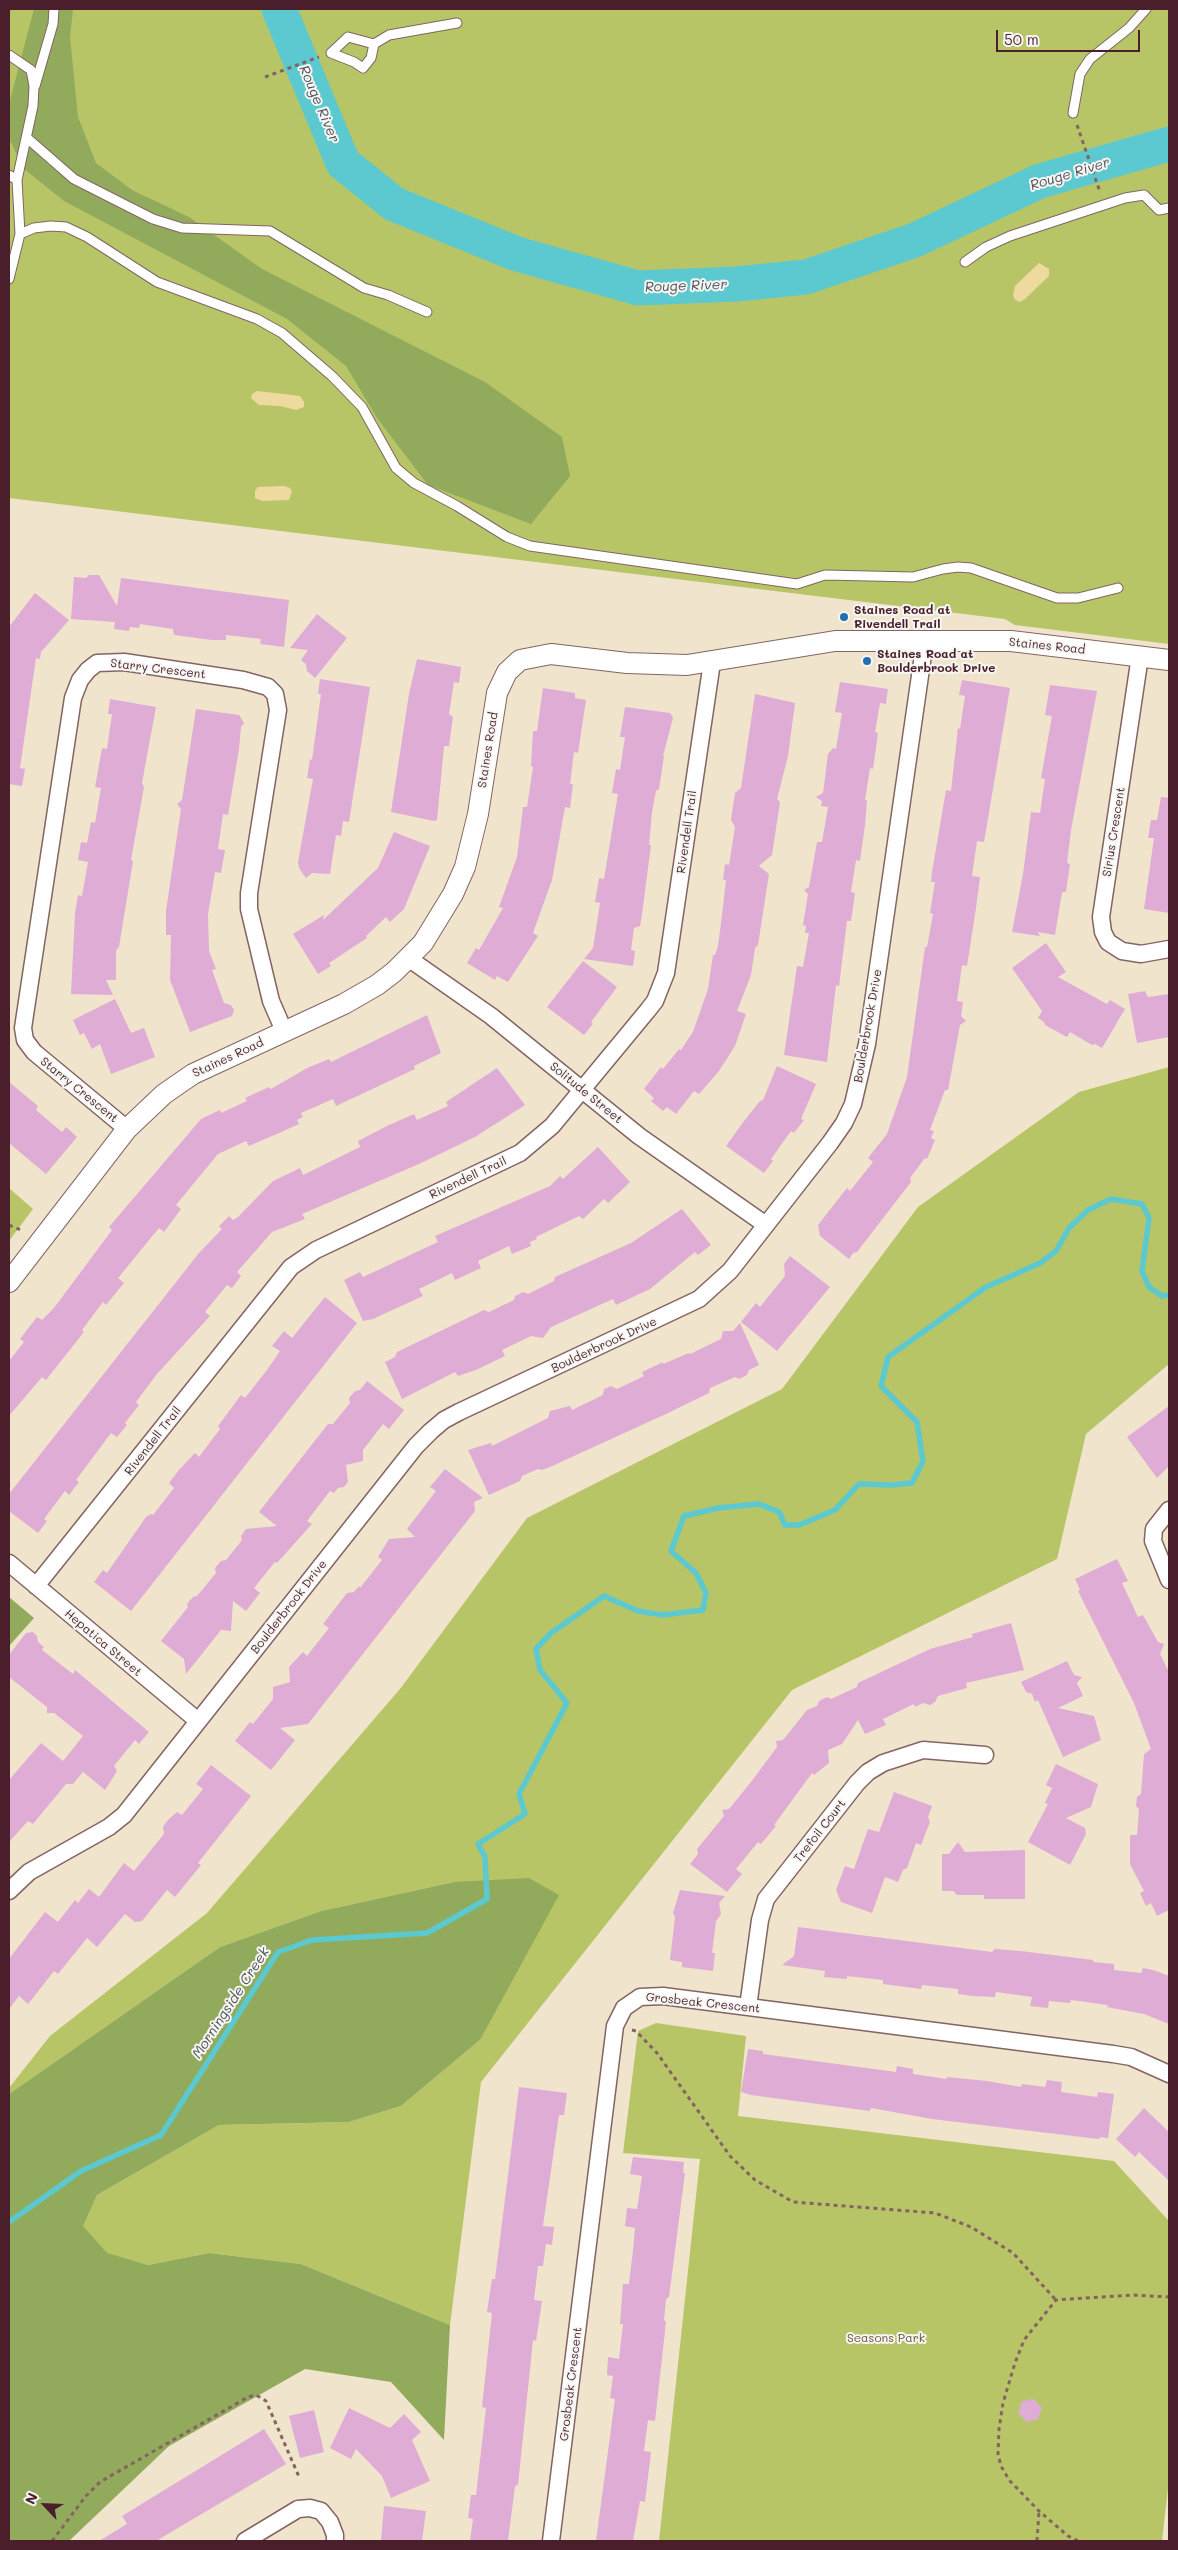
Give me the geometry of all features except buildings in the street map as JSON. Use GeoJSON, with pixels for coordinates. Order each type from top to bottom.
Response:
{"type":"FeatureCollection","features":[{"type":"Feature","properties":{"kind":"street","name":"Staines Road"},"geometry":{"type":"LineString","coordinates":[[9,1282],[128,1129],[176,1084],[193,1074],[344,1004],[377,985],[423,943],[453,894],[465,867],[478,814],[497,693],[512,666],[526,657],[551,654],[637,663],[687,665],[834,641],[1012,641],[1169,660]]}},
{"type":"Feature","properties":{"kind":"street","name":"Boulderbrook Drive"},"geometry":{"type":"LineString","coordinates":[[9,1891],[28,1872],[109,1827],[124,1814],[416,1446],[431,1431],[444,1420],[458,1412],[692,1303],[715,1286],[730,1271],[844,1123],[860,1079],[883,937],[926,641]]}},
{"type":"Feature","properties":{"kind":"street","name":"Sirius Crescent"},"geometry":{"type":"LineString","coordinates":[[1140,656],[1101,917],[1103,932],[1108,942],[1122,951],[1141,954],[1169,949]]}},
{"type":"Feature","properties":{"kind":"street","name":"Starry Crescent"},"geometry":{"type":"LineString","coordinates":[[128,1129],[34,1052],[25,1040],[23,1028],[73,698],[80,680],[97,663],[124,662],[243,680],[268,687],[274,694],[278,710],[248,909],[271,1001],[284,1032]]}},
{"type":"Feature","properties":{"kind":"street","name":"Rivendell Trail"},"geometry":{"type":"LineString","coordinates":[[36,1586],[291,1268],[316,1250],[520,1153],[552,1126],[648,1010],[655,1000],[666,973],[712,662]]}},
{"type":"Feature","properties":{"kind":"street","name":"Solitude Street"},"geometry":{"type":"LineString","coordinates":[[408,958],[491,1016],[639,1136],[766,1225]]}},
{"type":"Feature","properties":{"kind":"street"},"geometry":{"type":"LineString","coordinates":[[1169,1510],[1154,1529],[1153,1541],[1169,1580]]}},
{"type":"Feature","properties":{"kind":"street","name":"Hepatica Street"},"geometry":{"type":"LineString","coordinates":[[9,1563],[198,1721]]}},
{"type":"Feature","properties":{"kind":"street","name":"Trefoil Court"},"geometry":{"type":"LineString","coordinates":[[748,2007],[760,1920],[766,1899],[857,1783],[868,1772],[883,1763],[923,1750],[985,1755]]}},
{"type":"Feature","properties":{"kind":"street","name":"Grosbeak Crescent"},"geometry":{"type":"LineString","coordinates":[[551,2541],[615,2026],[624,2008],[640,1997],[663,1996],[1113,2054],[1132,2057],[1169,2074]]}},
{"type":"Feature","properties":{"kind":"street"},"geometry":{"type":"LineString","coordinates":[[244,2541],[298,2509],[310,2508],[320,2511],[330,2522],[335,2535],[335,2541]]}},
{"type":"Feature","properties":{"kind":"lane"},"geometry":{"type":"LineString","coordinates":[[34,86],[53,24],[54,9]]}},
{"type":"Feature","properties":{"kind":"lane"},"geometry":{"type":"LineString","coordinates":[[1073,114],[1080,74],[1090,59],[1129,28],[1146,9]]}},
{"type":"Feature","properties":{"kind":"lane"},"geometry":{"type":"LineString","coordinates":[[374,44],[371,58],[363,68],[331,52],[348,37],[374,44],[389,35],[457,23]]}},
{"type":"Feature","properties":{"kind":"lane"},"geometry":{"type":"LineString","coordinates":[[9,55],[31,70],[34,86],[33,106],[27,138],[13,178],[20,234],[9,279]]}},
{"type":"Feature","properties":{"kind":"lane"},"geometry":{"type":"LineString","coordinates":[[27,138],[74,180],[153,219],[182,228],[270,231],[364,288],[388,295],[427,312]]}},
{"type":"Feature","properties":{"kind":"lane"},"geometry":{"type":"LineString","coordinates":[[965,262],[986,247],[1010,236],[1125,198],[1144,195],[1159,210],[1169,208]]}},
{"type":"Feature","properties":{"kind":"lane"},"geometry":{"type":"LineString","coordinates":[[20,234],[34,228],[51,226],[66,228],[87,237],[157,282],[257,319],[282,333],[332,376],[362,407],[396,468],[414,483],[458,506],[507,537],[530,546],[798,584],[825,575],[913,576],[958,567],[971,568],[1057,598],[1078,598],[1118,588]]}},
{"type":"Feature","properties":{"kind":"path"},"geometry":{"type":"LineString","coordinates":[[265,76],[331,52]]}},
{"type":"Feature","properties":{"kind":"path"},"geometry":{"type":"LineString","coordinates":[[1073,114],[1104,205]]}},
{"type":"Feature","properties":{"kind":"path"},"geometry":{"type":"LineString","coordinates":[[9,1225],[20,1230]]}},
{"type":"Feature","properties":{"kind":"path"},"geometry":{"type":"LineString","coordinates":[[615,2026],[636,2031],[657,2053],[730,2156],[755,2180],[793,2202],[935,2213],[971,2226],[1013,2253],[1056,2300]]}},
{"type":"Feature","properties":{"kind":"path"},"geometry":{"type":"LineString","coordinates":[[1078,2541],[1068,2536],[1039,2511],[1009,2480],[1001,2466],[998,2454],[1003,2403],[1024,2340],[1056,2300],[1132,2295],[1169,2297]]}},
{"type":"Feature","properties":{"kind":"path"},"geometry":{"type":"LineString","coordinates":[[52,2541],[86,2496],[100,2482],[248,2397],[256,2395],[266,2401],[300,2479]]}},
{"type":"Feature","properties":{"kind":"path"},"geometry":{"type":"LineString","coordinates":[[1037,2541],[1039,2511]]}},
{"type":"Feature","properties":{"kind":"green space"},"geometry":{"type":"Polygon","coordinates":[[[9,9],[1169,9],[1169,644],[1015,625],[1005,619],[9,498],[9,9]]]}},
{"type":"Feature","properties":{"kind":"green space"},"geometry":{"type":"Polygon","coordinates":[[[34,9],[73,9],[70,37],[78,117],[96,163],[132,190],[189,217],[262,269],[485,382],[562,437],[570,476],[531,524],[428,485],[377,418],[346,366],[287,319],[64,201],[23,168],[9,138],[9,104],[34,9]]]}},
{"type":"Feature","properties":{"kind":"green space"},"geometry":{"type":"Polygon","coordinates":[[[1169,1067],[1169,1364],[1086,1434],[1057,1559],[792,1690],[481,2082],[450,2325],[301,2264],[209,2253],[148,2265],[107,2254],[82,2226],[97,2195],[219,2125],[349,2122],[401,2106],[480,2040],[454,1882],[321,1911],[220,1947],[9,2094],[9,2088],[50,2036],[207,1913],[400,1689],[527,1518],[782,1389],[918,1207],[1079,1092],[1169,1067]]]}},
{"type":"Feature","properties":{"kind":"green space"},"geometry":{"type":"Polygon","coordinates":[[[9,1188],[33,1209],[9,1241],[9,1188]]]}},
{"type":"Feature","properties":{"kind":"green space"},"geometry":{"type":"Polygon","coordinates":[[[9,1597],[34,1618],[9,1646],[9,1597]]]}},
{"type":"Feature","properties":{"kind":"green space"},"geometry":{"type":"Polygon","coordinates":[[[529,1878],[559,1895],[480,2040],[401,2106],[349,2122],[219,2125],[97,2195],[83,2226],[107,2253],[148,2265],[209,2253],[301,2264],[450,2325],[444,2440],[391,2382],[305,2369],[169,2446],[69,2541],[9,2541],[9,2094],[220,1947],[321,1911],[454,1882],[529,1878]]]}},
{"type":"Feature","properties":{"kind":"green space","name":"Seasons Park"},"geometry":{"type":"Polygon","coordinates":[[[656,2023],[746,2036],[738,2116],[1114,2161],[1169,2221],[1169,2479],[1162,2541],[659,2541],[700,2159],[623,2153],[638,2031],[656,2023]]]}},
{"type":"Feature","properties":{"kind":"sand"},"geometry":{"type":"Polygon","coordinates":[[[1039,263],[1049,269],[1049,276],[1025,299],[1020,302],[1015,300],[1013,295],[1015,286],[1039,263]]]}},
{"type":"Feature","properties":{"kind":"sand"},"geometry":{"type":"Polygon","coordinates":[[[257,391],[300,396],[304,402],[304,407],[296,410],[280,406],[259,405],[251,398],[252,394],[257,391]]]}},
{"type":"Feature","properties":{"kind":"sand"},"geometry":{"type":"Polygon","coordinates":[[[284,486],[292,491],[289,500],[262,501],[255,498],[255,491],[258,487],[284,486]]]}},
{"type":"Feature","properties":{"kind":"waterway","name":"Rouge River"},"geometry":{"type":"LineString","coordinates":[[279,9],[343,163],[394,204],[517,254],[638,288],[737,284],[806,277],[915,240],[1040,181],[1169,144]]}},
{"type":"Feature","properties":{"kind":"waterway","name":"Morningside Creek"},"geometry":{"type":"LineString","coordinates":[[9,2222],[81,2171],[161,2135],[278,1952],[312,1940],[427,1933],[487,1899],[485,1857],[478,1844],[525,1814],[519,1794],[567,1703],[540,1670],[536,1649],[551,1633],[604,1596],[638,1611],[662,1615],[703,1610],[706,1593],[696,1573],[671,1551],[684,1516],[718,1508],[759,1504],[779,1512],[785,1525],[799,1525],[835,1510],[859,1484],[891,1485],[912,1483],[923,1461],[917,1422],[881,1386],[888,1357],[986,1287],[1040,1263],[1056,1251],[1069,1228],[1088,1210],[1111,1199],[1142,1204],[1149,1218],[1142,1271],[1149,1287],[1162,1296],[1169,1295]]}},
{"type":"Feature","properties":{"kind":"place","name":"Staines Road at Rivendell Trail"},"geometry":{"type":"Point","coordinates":[844,617]}},
{"type":"Feature","properties":{"kind":"place","name":"Staines Road at Boulderbrook Drive"},"geometry":{"type":"Point","coordinates":[867,661]}}]}
